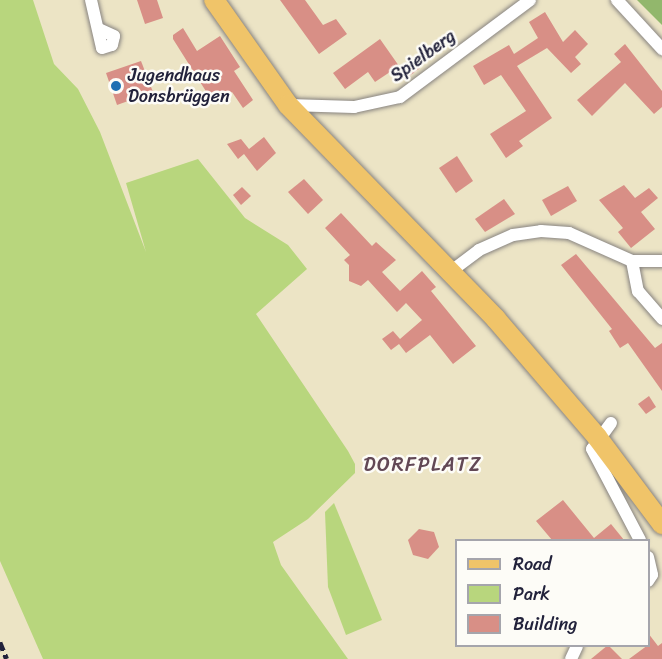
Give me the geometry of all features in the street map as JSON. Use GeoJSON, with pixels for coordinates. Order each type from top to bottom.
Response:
{"type":"FeatureCollection","features":[{"type":"Feature","properties":{"kind":"main road"},"geometry":{"type":"LineString","coordinates":[[214,0],[288,105],[604,430],[662,524]]}},
{"type":"Feature","properties":{"kind":"street"},"geometry":{"type":"LineString","coordinates":[[92,0],[99,29]]}},
{"type":"Feature","properties":{"kind":"street","name":"Spielberg"},"geometry":{"type":"LineString","coordinates":[[288,105],[354,107],[400,97],[530,0]]}},
{"type":"Feature","properties":{"kind":"street"},"geometry":{"type":"LineString","coordinates":[[617,0],[662,49]]}},
{"type":"Feature","properties":{"kind":"street"},"geometry":{"type":"LineString","coordinates":[[450,272],[479,250],[513,234],[541,231],[569,233],[632,261],[662,261]]}},
{"type":"Feature","properties":{"kind":"street"},"geometry":{"type":"LineString","coordinates":[[632,261],[638,291],[662,319]]}},
{"type":"Feature","properties":{"kind":"street"},"geometry":{"type":"LineString","coordinates":[[604,430],[592,448],[639,539]]}},
{"type":"Feature","properties":{"kind":"green space"},"geometry":{"type":"Polygon","coordinates":[[[0,0],[33,0],[54,64],[78,89],[100,132],[146,252],[126,183],[198,159],[245,218],[288,245],[307,269],[256,314],[348,451],[355,464],[355,473],[308,519],[273,542],[281,565],[348,659],[43,659],[0,561],[0,0]]]}},
{"type":"Feature","properties":{"kind":"green space"},"geometry":{"type":"Polygon","coordinates":[[[637,0],[662,0],[662,25],[637,0]]]}},
{"type":"Feature","properties":{"kind":"green space"},"geometry":{"type":"Polygon","coordinates":[[[334,503],[382,620],[346,635],[328,587],[325,512],[334,503]]]}},
{"type":"Feature","properties":{"kind":"building"},"geometry":{"type":"Polygon","coordinates":[[[137,0],[157,0],[163,18],[145,24],[137,0]]]}},
{"type":"Feature","properties":{"kind":"building"},"geometry":{"type":"Polygon","coordinates":[[[280,0],[305,0],[323,25],[336,19],[347,34],[319,54],[280,0]]]}},
{"type":"Feature","properties":{"kind":"building"},"geometry":{"type":"Polygon","coordinates":[[[545,12],[563,42],[575,30],[588,44],[575,57],[581,64],[571,73],[547,48],[517,66],[552,118],[519,141],[523,146],[506,158],[490,134],[526,111],[501,75],[484,85],[473,66],[509,45],[514,54],[538,38],[529,22],[545,12]]]}},
{"type":"Feature","properties":{"kind":"building"},"geometry":{"type":"Polygon","coordinates":[[[183,28],[197,51],[220,36],[240,67],[234,71],[253,100],[243,108],[232,92],[214,104],[173,39],[173,35],[183,28]]]}},
{"type":"Feature","properties":{"kind":"building"},"geometry":{"type":"Polygon","coordinates":[[[380,39],[399,66],[375,82],[368,72],[345,89],[333,73],[380,39]]]}},
{"type":"Feature","properties":{"kind":"building"},"geometry":{"type":"Polygon","coordinates":[[[625,44],[662,91],[662,107],[654,114],[625,83],[592,116],[577,100],[621,62],[614,54],[625,44]]]}},
{"type":"Feature","properties":{"kind":"building"},"geometry":{"type":"Polygon","coordinates":[[[413,58],[420,68],[407,78],[400,68],[413,58]]]}},
{"type":"Feature","properties":{"kind":"building"},"geometry":{"type":"Polygon","coordinates":[[[141,61],[153,92],[117,105],[106,73],[141,61]]]}},
{"type":"Feature","properties":{"kind":"building"},"geometry":{"type":"Polygon","coordinates":[[[264,137],[276,153],[257,171],[244,154],[238,159],[227,144],[241,139],[249,149],[264,137]]]}},
{"type":"Feature","properties":{"kind":"building"},"geometry":{"type":"Polygon","coordinates":[[[457,156],[473,181],[456,193],[439,168],[457,156]]]}},
{"type":"Feature","properties":{"kind":"building"},"geometry":{"type":"Polygon","coordinates":[[[304,179],[323,200],[308,214],[288,192],[304,179]]]}},
{"type":"Feature","properties":{"kind":"building"},"geometry":{"type":"Polygon","coordinates":[[[624,185],[635,198],[649,188],[658,198],[641,212],[655,229],[631,248],[618,232],[623,228],[599,200],[624,185]]]}},
{"type":"Feature","properties":{"kind":"building"},"geometry":{"type":"Polygon","coordinates":[[[568,186],[577,201],[551,216],[542,200],[568,186]]]}},
{"type":"Feature","properties":{"kind":"building"},"geometry":{"type":"Polygon","coordinates":[[[242,187],[251,196],[241,205],[233,195],[242,187]]]}},
{"type":"Feature","properties":{"kind":"building"},"geometry":{"type":"Polygon","coordinates":[[[504,199],[515,214],[485,232],[475,219],[504,199]]]}},
{"type":"Feature","properties":{"kind":"building"},"geometry":{"type":"Polygon","coordinates":[[[341,213],[372,246],[376,242],[396,260],[382,272],[400,291],[422,271],[436,287],[431,291],[476,346],[453,364],[430,335],[406,353],[399,344],[391,350],[382,339],[393,331],[400,339],[422,320],[406,303],[397,312],[368,280],[361,286],[349,281],[349,265],[344,260],[350,255],[325,228],[341,213]]]}},
{"type":"Feature","properties":{"kind":"building"},"geometry":{"type":"Polygon","coordinates":[[[576,254],[655,348],[662,343],[662,391],[628,343],[620,348],[609,331],[612,329],[561,265],[576,254]]]}},
{"type":"Feature","properties":{"kind":"building"},"geometry":{"type":"Polygon","coordinates":[[[649,396],[656,407],[646,414],[638,404],[649,396]]]}},
{"type":"Feature","properties":{"kind":"building"},"geometry":{"type":"Polygon","coordinates":[[[563,500],[594,538],[611,524],[623,539],[551,539],[536,521],[563,500]]]}},
{"type":"Feature","properties":{"kind":"building"},"geometry":{"type":"Polygon","coordinates":[[[419,529],[434,532],[439,547],[428,559],[413,555],[408,540],[419,529]]]}},
{"type":"Feature","properties":{"kind":"building"},"geometry":{"type":"Polygon","coordinates":[[[650,636],[658,646],[662,643],[662,659],[629,659],[645,647],[650,647],[650,636]]]}},
{"type":"Feature","properties":{"kind":"building"},"geometry":{"type":"Polygon","coordinates":[[[606,647],[610,647],[622,659],[591,659],[606,647]]]}},
{"type":"Feature","properties":{"kind":"railway"},"geometry":{"type":"LineString","coordinates":[[0,642],[7,659]]}},
{"type":"Feature","properties":{"kind":"place","name":"Jugendhaus Donsbrüggen"},"geometry":{"type":"Point","coordinates":[116,86]}},
{"type":"Feature","properties":{"kind":"district","name":"DORFPLATZ"},"geometry":{"type":"Point","coordinates":[423,464]}}]}
